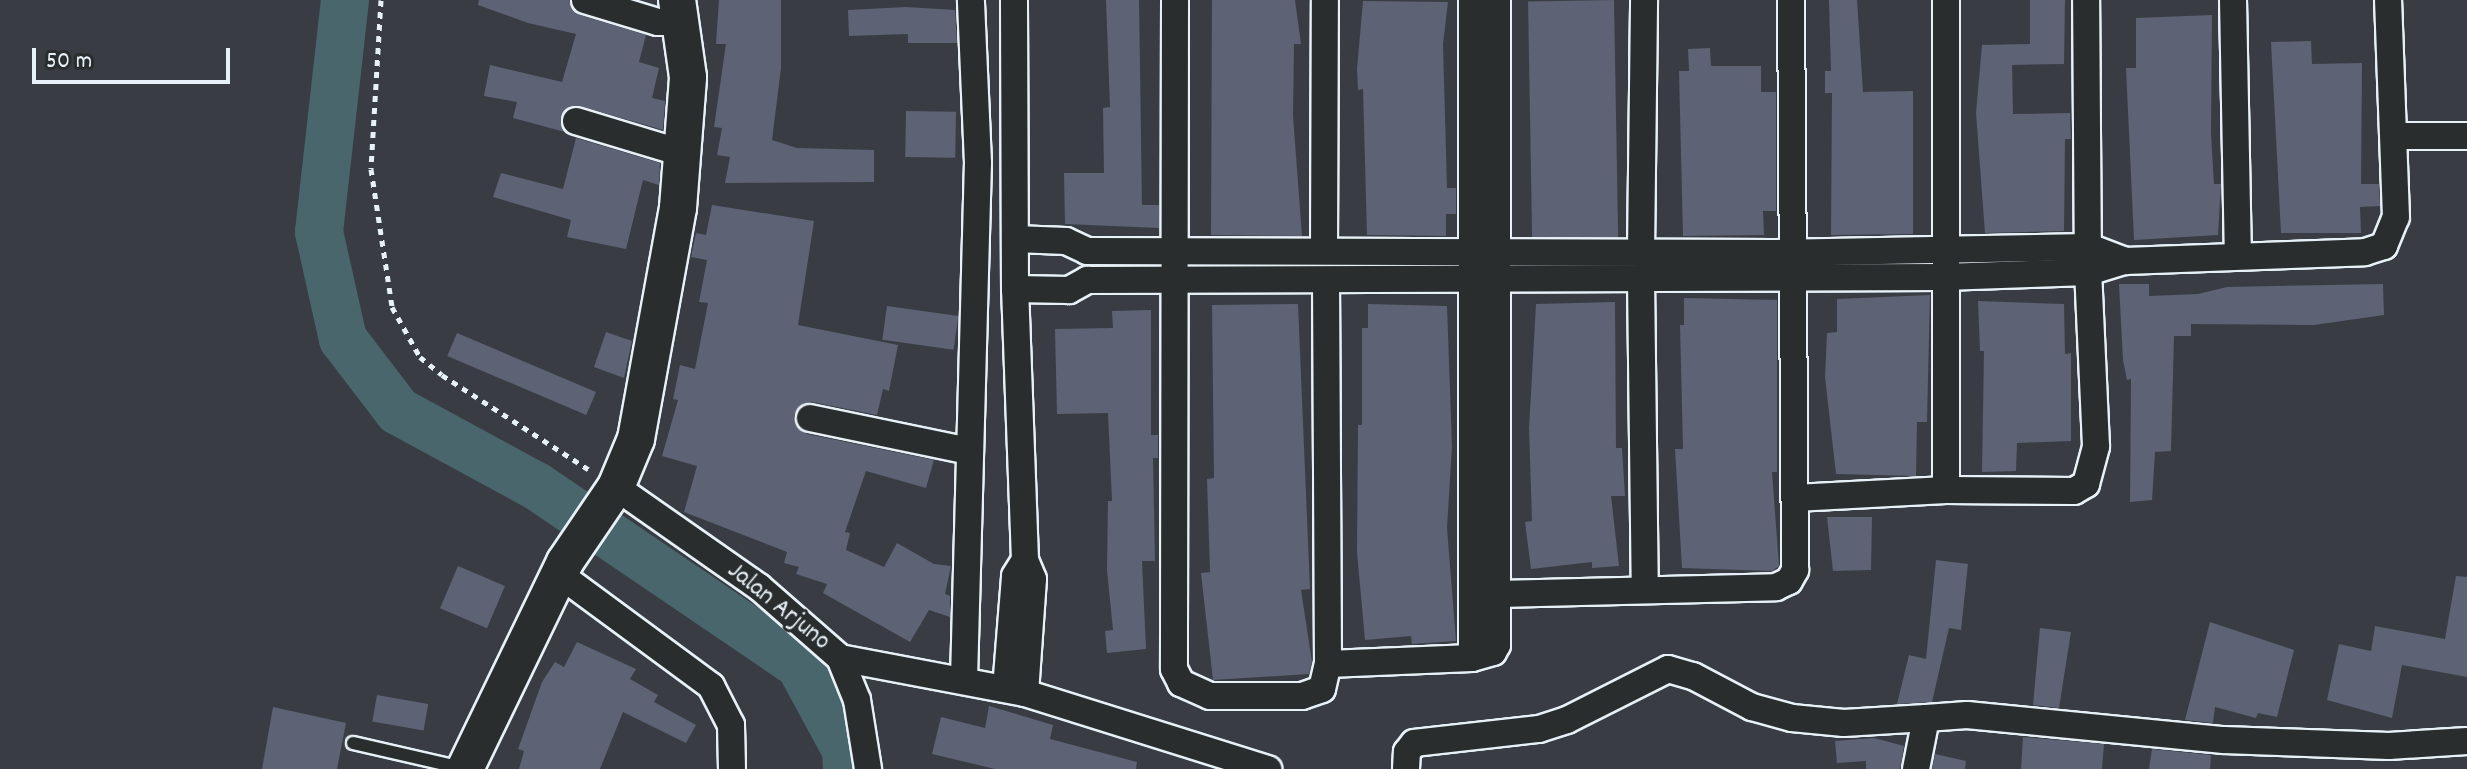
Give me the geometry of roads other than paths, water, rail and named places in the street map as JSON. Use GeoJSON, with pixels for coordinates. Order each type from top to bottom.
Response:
{"type":"FeatureCollection","features":[{"type":"Feature","properties":{"kind":"street"},"geometry":{"type":"LineString","coordinates":[[465,769],[562,568],[612,493],[636,439],[678,208],[688,77],[680,11],[658,22],[585,0]]}},
{"type":"Feature","properties":{"kind":"street"},"geometry":{"type":"LineString","coordinates":[[964,679],[978,163],[971,0]]}},
{"type":"Feature","properties":{"kind":"street"},"geometry":{"type":"LineString","coordinates":[[1014,0],[1015,289],[1025,560],[1015,576],[1016,691]]}},
{"type":"Feature","properties":{"kind":"street"},"geometry":{"type":"LineString","coordinates":[[1175,0],[1174,669],[1181,683],[1195,693],[1302,696],[1322,689],[1328,664],[1326,280]]}},
{"type":"Feature","properties":{"kind":"street"},"geometry":{"type":"LineString","coordinates":[[1324,251],[1325,0]]}},
{"type":"Feature","properties":{"kind":"street"},"geometry":{"type":"LineString","coordinates":[[1472,0],[1483,251],[1472,658]]}},
{"type":"Feature","properties":{"kind":"street"},"geometry":{"type":"LineString","coordinates":[[1483,251],[1497,0]]}},
{"type":"Feature","properties":{"kind":"street"},"geometry":{"type":"LineString","coordinates":[[1644,0],[1641,265],[1645,588]]}},
{"type":"Feature","properties":{"kind":"street"},"geometry":{"type":"LineString","coordinates":[[1498,594],[1776,587],[1789,581],[1795,570],[1790,265],[1791,0]]}},
{"type":"Feature","properties":{"kind":"street"},"geometry":{"type":"LineString","coordinates":[[1946,0],[1943,250],[1946,490]]}},
{"type":"Feature","properties":{"kind":"street"},"geometry":{"type":"LineString","coordinates":[[1795,498],[1946,490],[2074,491],[2086,484],[2096,446],[2088,260],[2086,0]]}},
{"type":"Feature","properties":{"kind":"street"},"geometry":{"type":"LineString","coordinates":[[2233,0],[2238,255]]}},
{"type":"Feature","properties":{"kind":"street"},"geometry":{"type":"LineString","coordinates":[[1790,265],[1943,250],[2125,261],[2365,252],[2384,246],[2396,217],[2388,0]]}},
{"type":"Feature","properties":{"kind":"street"},"geometry":{"type":"LineString","coordinates":[[576,121],[682,153]]}},
{"type":"Feature","properties":{"kind":"street"},"geometry":{"type":"LineString","coordinates":[[2395,136],[2467,136]]}},
{"type":"Feature","properties":{"kind":"street"},"geometry":{"type":"LineString","coordinates":[[1015,239],[1066,241],[1087,251],[1483,251],[1641,265],[1790,265],[1943,277],[2088,260]]}},
{"type":"Feature","properties":{"kind":"street"},"geometry":{"type":"LineString","coordinates":[[1087,251],[1087,280]]}},
{"type":"Feature","properties":{"kind":"street"},"geometry":{"type":"LineString","coordinates":[[1015,289],[1069,290],[1087,280],[1483,280],[1641,265]]}},
{"type":"Feature","properties":{"kind":"street"},"geometry":{"type":"LineString","coordinates":[[1328,664],[1472,658],[1493,652],[1497,645],[1498,594],[1483,280]]}},
{"type":"Feature","properties":{"kind":"street"},"geometry":{"type":"LineString","coordinates":[[810,418],[970,451]]}},
{"type":"Feature","properties":{"kind":"street","name":"Jalan Arjuno"},"geometry":{"type":"LineString","coordinates":[[612,493],[759,587],[840,658],[1016,691],[1268,769]]}},
{"type":"Feature","properties":{"kind":"street"},"geometry":{"type":"LineString","coordinates":[[562,568],[711,686],[731,725],[732,769]]}},
{"type":"Feature","properties":{"kind":"street"},"geometry":{"type":"LineString","coordinates":[[840,658],[857,700],[868,769]]}},
{"type":"Feature","properties":{"kind":"street"},"geometry":{"type":"LineString","coordinates":[[1406,769],[1407,752],[1414,743],[1539,729],[1668,669],[1693,676],[1752,707],[1792,718],[1844,723],[2004,717],[2224,740],[2389,746],[2467,741]]}},
{"type":"Feature","properties":{"kind":"street"},"geometry":{"type":"LineString","coordinates":[[1916,769],[1926,718]]}},
{"type":"Feature","properties":{"kind":"lane"},"geometry":{"type":"LineString","coordinates":[[353,743],[465,769]]}},
{"type":"Feature","properties":{"kind":"waterway"},"geometry":{"type":"LineString","coordinates":[[345,0],[319,232],[343,339],[398,411],[538,487],[800,665],[846,750],[847,769]]}}]}
